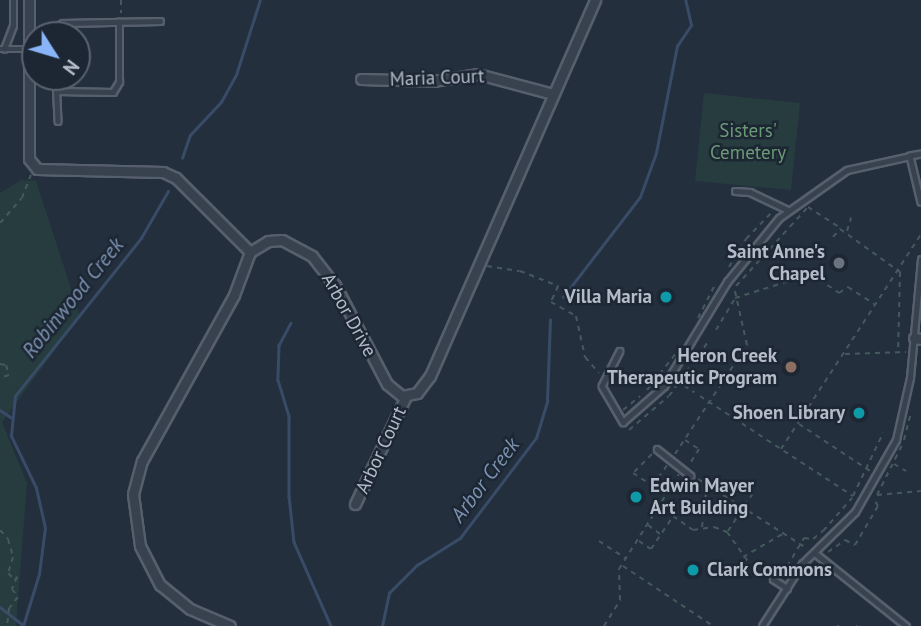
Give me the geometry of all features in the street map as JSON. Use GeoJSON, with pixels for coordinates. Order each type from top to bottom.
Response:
{"type":"FeatureCollection","features":[{"type":"Feature","properties":{"kind":"street"},"geometry":{"type":"LineString","coordinates":[[29,0],[30,21]]}},
{"type":"Feature","properties":{"kind":"street"},"geometry":{"type":"LineString","coordinates":[[406,396],[420,390],[430,376],[595,0]]}},
{"type":"Feature","properties":{"kind":"street","name":"Maria Court"},"geometry":{"type":"LineString","coordinates":[[361,79],[433,81],[478,74],[552,94]]}},
{"type":"Feature","properties":{"kind":"street"},"geometry":{"type":"LineString","coordinates":[[30,91],[29,159],[37,169],[163,172],[176,178],[250,252],[234,295],[142,461],[132,494],[140,546],[160,585],[190,609],[230,626]]}},
{"type":"Feature","properties":{"kind":"street","name":"Arbor Drive"},"geometry":{"type":"LineString","coordinates":[[250,252],[268,241],[282,240],[312,256],[334,285],[387,384],[406,396]]}},
{"type":"Feature","properties":{"kind":"street","name":"Arbor Court"},"geometry":{"type":"LineString","coordinates":[[355,504],[406,396]]}},
{"type":"Feature","properties":{"kind":"lane"},"geometry":{"type":"LineString","coordinates":[[13,0],[13,26],[2,49],[21,52]]}},
{"type":"Feature","properties":{"kind":"lane"},"geometry":{"type":"LineString","coordinates":[[91,23],[160,21]]}},
{"type":"Feature","properties":{"kind":"lane"},"geometry":{"type":"LineString","coordinates":[[58,121],[57,91],[113,92],[119,82],[120,22]]}},
{"type":"Feature","properties":{"kind":"lane"},"geometry":{"type":"LineString","coordinates":[[620,351],[604,380],[605,396],[623,422],[664,386],[727,282],[788,211],[847,170],[921,155]]}},
{"type":"Feature","properties":{"kind":"lane"},"geometry":{"type":"LineString","coordinates":[[910,156],[921,202]]}},
{"type":"Feature","properties":{"kind":"lane"},"geometry":{"type":"LineString","coordinates":[[736,191],[750,192],[788,211]]}},
{"type":"Feature","properties":{"kind":"lane"},"geometry":{"type":"LineString","coordinates":[[762,626],[815,553],[855,512],[896,440],[918,338],[921,260]]}},
{"type":"Feature","properties":{"kind":"lane"},"geometry":{"type":"LineString","coordinates":[[657,449],[691,476]]}},
{"type":"Feature","properties":{"kind":"lane"},"geometry":{"type":"LineString","coordinates":[[815,553],[906,626]]}},
{"type":"Feature","properties":{"kind":"lane"},"geometry":{"type":"LineString","coordinates":[[775,581],[787,588]]}},
{"type":"Feature","properties":{"kind":"path"},"geometry":{"type":"LineString","coordinates":[[120,22],[121,0]]}},
{"type":"Feature","properties":{"kind":"path"},"geometry":{"type":"LineString","coordinates":[[0,223],[25,192],[32,173]]}},
{"type":"Feature","properties":{"kind":"path"},"geometry":{"type":"LineString","coordinates":[[672,457],[747,345],[735,298],[736,288],[767,247],[808,207],[898,269]]}},
{"type":"Feature","properties":{"kind":"path"},"geometry":{"type":"LineString","coordinates":[[846,232],[850,218]]}},
{"type":"Feature","properties":{"kind":"path"},"geometry":{"type":"LineString","coordinates":[[833,237],[841,229]]}},
{"type":"Feature","properties":{"kind":"path"},"geometry":{"type":"LineString","coordinates":[[781,449],[921,234]]}},
{"type":"Feature","properties":{"kind":"path"},"geometry":{"type":"LineString","coordinates":[[480,263],[520,271],[558,286],[551,302],[576,316],[585,357],[604,380]]}},
{"type":"Feature","properties":{"kind":"path"},"geometry":{"type":"LineString","coordinates":[[898,269],[898,352]]}},
{"type":"Feature","properties":{"kind":"path"},"geometry":{"type":"LineString","coordinates":[[716,330],[735,298],[811,274],[839,293],[848,287],[875,304]]}},
{"type":"Feature","properties":{"kind":"path"},"geometry":{"type":"LineString","coordinates":[[732,285],[736,288]]}},
{"type":"Feature","properties":{"kind":"path"},"geometry":{"type":"LineString","coordinates":[[629,430],[679,382],[708,342]]}},
{"type":"Feature","properties":{"kind":"path"},"geometry":{"type":"LineString","coordinates":[[843,354],[907,352]]}},
{"type":"Feature","properties":{"kind":"path"},"geometry":{"type":"LineString","coordinates":[[0,364],[6,365],[9,375],[0,379]]}},
{"type":"Feature","properties":{"kind":"path"},"geometry":{"type":"LineString","coordinates":[[675,379],[694,392]]}},
{"type":"Feature","properties":{"kind":"path"},"geometry":{"type":"LineString","coordinates":[[700,396],[853,496]]}},
{"type":"Feature","properties":{"kind":"path"},"geometry":{"type":"LineString","coordinates":[[798,424],[866,468]]}},
{"type":"Feature","properties":{"kind":"path"},"geometry":{"type":"LineString","coordinates":[[775,581],[800,543],[823,531],[853,496],[883,433]]}},
{"type":"Feature","properties":{"kind":"path"},"geometry":{"type":"LineString","coordinates":[[684,440],[699,449],[688,465]]}},
{"type":"Feature","properties":{"kind":"path"},"geometry":{"type":"LineString","coordinates":[[651,456],[641,460],[633,472],[666,495]]}},
{"type":"Feature","properties":{"kind":"path"},"geometry":{"type":"LineString","coordinates":[[893,463],[906,471]]}},
{"type":"Feature","properties":{"kind":"path"},"geometry":{"type":"LineString","coordinates":[[653,486],[667,465]]}},
{"type":"Feature","properties":{"kind":"path"},"geometry":{"type":"LineString","coordinates":[[604,626],[620,600],[622,565],[678,476]]}},
{"type":"Feature","properties":{"kind":"path"},"geometry":{"type":"LineString","coordinates":[[702,527],[707,483],[815,553]]}},
{"type":"Feature","properties":{"kind":"path"},"geometry":{"type":"LineString","coordinates":[[727,532],[755,491]]}},
{"type":"Feature","properties":{"kind":"path"},"geometry":{"type":"LineString","coordinates":[[828,552],[845,540],[855,545],[878,506],[873,499],[877,495],[921,491]]}},
{"type":"Feature","properties":{"kind":"path"},"geometry":{"type":"LineString","coordinates":[[638,540],[651,549],[673,516],[693,530],[702,527],[727,532],[739,544],[742,557],[752,567]]}},
{"type":"Feature","properties":{"kind":"path"},"geometry":{"type":"LineString","coordinates":[[648,525],[661,534]]}},
{"type":"Feature","properties":{"kind":"path"},"geometry":{"type":"LineString","coordinates":[[0,530],[8,539],[13,557],[8,573],[15,580],[16,576],[12,589],[18,597],[9,608],[7,626]]}},
{"type":"Feature","properties":{"kind":"path"},"geometry":{"type":"LineString","coordinates":[[742,557],[786,532]]}},
{"type":"Feature","properties":{"kind":"path"},"geometry":{"type":"LineString","coordinates":[[600,541],[626,558]]}},
{"type":"Feature","properties":{"kind":"path"},"geometry":{"type":"LineString","coordinates":[[622,565],[713,626]]}},
{"type":"Feature","properties":{"kind":"green space","name":"Sisters' Cemetery"},"geometry":{"type":"Polygon","coordinates":[[[704,93],[800,103],[791,190],[695,181],[704,93]]]}},
{"type":"Feature","properties":{"kind":"green space"},"geometry":{"type":"Polygon","coordinates":[[[21,180],[36,181],[80,316],[2,422],[27,483],[16,626],[0,626],[0,193],[21,180]]]}},
{"type":"Feature","properties":{"kind":"waterway","name":"Robinwood Creek"},"geometry":{"type":"LineString","coordinates":[[182,158],[190,135],[221,102],[236,75],[260,0]]}},
{"type":"Feature","properties":{"kind":"waterway","name":"Arbor Creek"},"geometry":{"type":"LineString","coordinates":[[563,297],[640,197],[656,153],[677,46],[691,25],[685,0]]}},
{"type":"Feature","properties":{"kind":"waterway","name":"Robinwood Creek"},"geometry":{"type":"LineString","coordinates":[[23,626],[39,574],[45,528],[36,488],[11,436],[15,396],[141,238],[168,191]]}},
{"type":"Feature","properties":{"kind":"waterway","name":"Arbor Creek"},"geometry":{"type":"LineString","coordinates":[[382,626],[389,593],[417,565],[460,538],[536,438],[547,401],[550,320]]}},
{"type":"Feature","properties":{"kind":"waterway"},"geometry":{"type":"LineString","coordinates":[[291,323],[279,346],[278,380],[289,416],[289,496],[294,542],[331,626]]}},
{"type":"Feature","properties":{"kind":"waterway"},"geometry":{"type":"LineString","coordinates":[[0,410],[12,418]]}},
{"type":"Feature","properties":{"kind":"waterway"},"geometry":{"type":"LineString","coordinates":[[0,607],[22,624]]}},
{"type":"Feature","properties":{"kind":"place","name":"Saint Anne's Chapel"},"geometry":{"type":"Point","coordinates":[839,263]}},
{"type":"Feature","properties":{"kind":"place","name":"Villa Maria"},"geometry":{"type":"Point","coordinates":[666,297]}},
{"type":"Feature","properties":{"kind":"place","name":"Heron Creek Therapeutic Program"},"geometry":{"type":"Point","coordinates":[791,367]}},
{"type":"Feature","properties":{"kind":"place","name":"Shoen Library"},"geometry":{"type":"Point","coordinates":[859,413]}},
{"type":"Feature","properties":{"kind":"place","name":"Edwin Mayer Art Building"},"geometry":{"type":"Point","coordinates":[636,497]}},
{"type":"Feature","properties":{"kind":"place","name":"Clark Commons"},"geometry":{"type":"Point","coordinates":[693,570]}}]}
